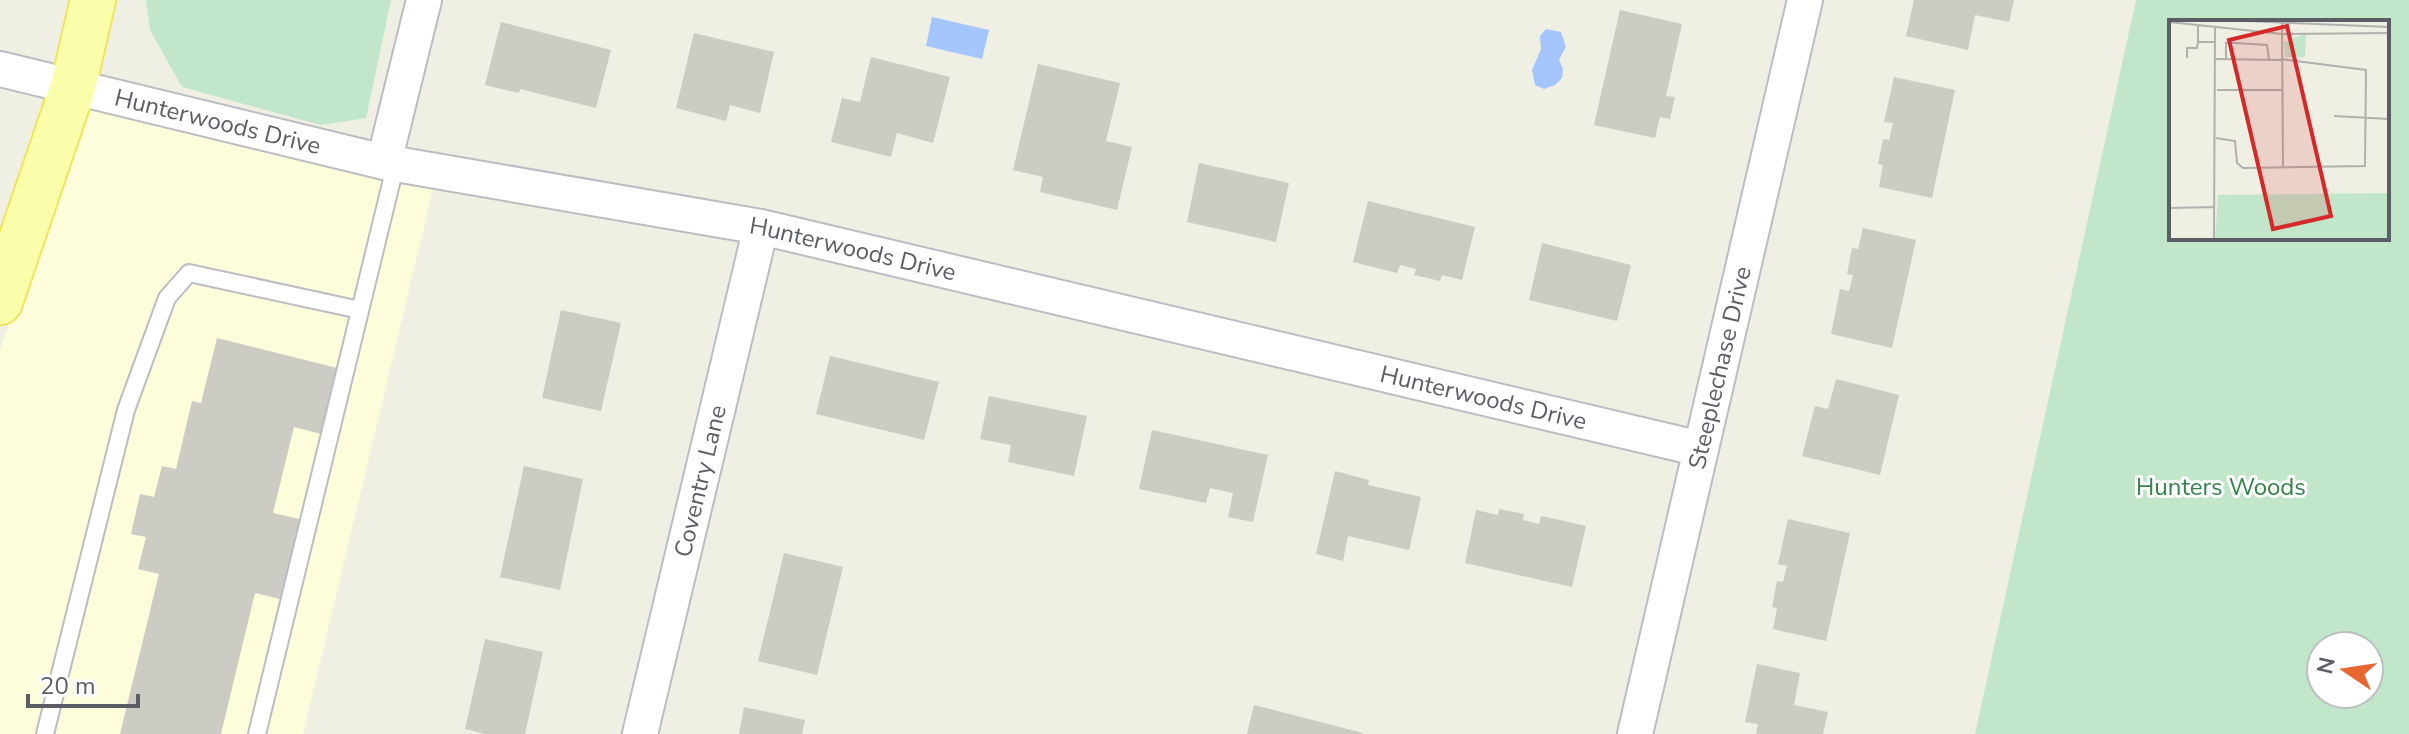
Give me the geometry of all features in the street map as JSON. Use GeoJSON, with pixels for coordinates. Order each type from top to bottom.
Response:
{"type":"FeatureCollection","features":[{"type":"Feature","properties":{"kind":"main road"},"geometry":{"type":"LineString","coordinates":[[0,302],[73,87],[93,0]]}},
{"type":"Feature","properties":{"kind":"street"},"geometry":{"type":"LineString","coordinates":[[390,162],[424,0]]}},
{"type":"Feature","properties":{"kind":"street","name":"Steeplechase Drive"},"geometry":{"type":"LineString","coordinates":[[1635,734],[1805,0]]}},
{"type":"Feature","properties":{"kind":"street","name":"Hunterwoods Drive"},"geometry":{"type":"LineString","coordinates":[[0,69],[390,162],[761,227],[1701,449]]}},
{"type":"Feature","properties":{"kind":"street","name":"Coventry Lane"},"geometry":{"type":"LineString","coordinates":[[640,734],[761,227]]}},
{"type":"Feature","properties":{"kind":"lane"},"geometry":{"type":"LineString","coordinates":[[257,734],[360,310],[390,162]]}},
{"type":"Feature","properties":{"kind":"lane"},"geometry":{"type":"LineString","coordinates":[[45,734],[126,410],[167,298],[189,273],[360,310]]}},
{"type":"Feature","properties":{"kind":"shaded area"},"geometry":{"type":"Polygon","coordinates":[[[85,104],[434,185],[303,734],[0,734],[0,350],[85,104]]]}},
{"type":"Feature","properties":{"kind":"green space"},"geometry":{"type":"Polygon","coordinates":[[[146,0],[391,0],[366,118],[321,125],[182,87],[150,30],[146,0]]]}},
{"type":"Feature","properties":{"kind":"green space","name":"Hunters Woods"},"geometry":{"type":"Polygon","coordinates":[[[2136,0],[2409,0],[2409,734],[1975,734],[2136,0]]]}},
{"type":"Feature","properties":{"kind":"water"},"geometry":{"type":"Polygon","coordinates":[[[932,17],[989,30],[982,59],[926,46],[932,17]]]}},
{"type":"Feature","properties":{"kind":"water"},"geometry":{"type":"Polygon","coordinates":[[[1546,29],[1561,32],[1566,47],[1559,59],[1562,78],[1544,89],[1535,85],[1532,70],[1541,49],[1540,36],[1546,29]]]}},
{"type":"Feature","properties":{"kind":"building"},"geometry":{"type":"Polygon","coordinates":[[[1914,0],[2014,0],[2009,22],[1975,15],[1968,50],[1906,36],[1914,0]]]}},
{"type":"Feature","properties":{"kind":"building"},"geometry":{"type":"Polygon","coordinates":[[[1620,10],[1682,24],[1666,96],[1675,97],[1670,119],[1660,117],[1655,138],[1594,125],[1620,10]]]}},
{"type":"Feature","properties":{"kind":"building"},"geometry":{"type":"Polygon","coordinates":[[[501,22],[611,50],[596,108],[520,89],[519,93],[485,85],[501,22]]]}},
{"type":"Feature","properties":{"kind":"building"},"geometry":{"type":"Polygon","coordinates":[[[694,33],[774,52],[760,113],[730,105],[726,121],[676,108],[694,33]]]}},
{"type":"Feature","properties":{"kind":"building"},"geometry":{"type":"Polygon","coordinates":[[[871,57],[950,77],[933,143],[897,133],[891,157],[831,142],[842,98],[860,102],[871,57]]]}},
{"type":"Feature","properties":{"kind":"building"},"geometry":{"type":"Polygon","coordinates":[[[1038,64],[1120,83],[1106,141],[1132,147],[1117,210],[1040,192],[1043,177],[1013,170],[1038,64]]]}},
{"type":"Feature","properties":{"kind":"building"},"geometry":{"type":"Polygon","coordinates":[[[1894,77],[1955,90],[1932,198],[1879,187],[1883,165],[1878,164],[1883,139],[1889,140],[1893,123],[1884,122],[1894,77]]]}},
{"type":"Feature","properties":{"kind":"building"},"geometry":{"type":"Polygon","coordinates":[[[1199,163],[1289,183],[1276,242],[1187,222],[1199,163]]]}},
{"type":"Feature","properties":{"kind":"building"},"geometry":{"type":"Polygon","coordinates":[[[1368,201],[1475,227],[1462,280],[1442,275],[1440,281],[1414,275],[1416,269],[1400,265],[1397,273],[1353,262],[1368,201]]]}},
{"type":"Feature","properties":{"kind":"building"},"geometry":{"type":"Polygon","coordinates":[[[1863,228],[1916,240],[1892,348],[1831,334],[1840,289],[1849,291],[1853,275],[1847,274],[1852,248],[1858,249],[1863,228]]]}},
{"type":"Feature","properties":{"kind":"building"},"geometry":{"type":"Polygon","coordinates":[[[1542,243],[1631,265],[1617,321],[1529,300],[1542,243]]]}},
{"type":"Feature","properties":{"kind":"building"},"geometry":{"type":"Polygon","coordinates":[[[561,310],[621,323],[601,411],[542,398],[561,310]]]}},
{"type":"Feature","properties":{"kind":"building"},"geometry":{"type":"Polygon","coordinates":[[[217,338],[337,368],[321,434],[294,427],[273,513],[300,519],[280,599],[255,593],[221,734],[120,734],[159,574],[138,569],[146,537],[131,534],[140,494],[154,497],[162,466],[176,469],[192,401],[201,403],[217,338]]]}},
{"type":"Feature","properties":{"kind":"building"},"geometry":{"type":"Polygon","coordinates":[[[830,356],[939,382],[924,440],[816,414],[830,356]]]}},
{"type":"Feature","properties":{"kind":"building"},"geometry":{"type":"Polygon","coordinates":[[[1836,379],[1899,395],[1880,475],[1802,456],[1815,406],[1828,409],[1836,379]]]}},
{"type":"Feature","properties":{"kind":"building"},"geometry":{"type":"Polygon","coordinates":[[[989,396],[1087,416],[1074,476],[1008,462],[1011,445],[980,439],[989,396]]]}},
{"type":"Feature","properties":{"kind":"building"},"geometry":{"type":"Polygon","coordinates":[[[1152,430],[1268,455],[1253,522],[1228,517],[1233,493],[1210,488],[1206,503],[1139,489],[1152,430]]]}},
{"type":"Feature","properties":{"kind":"building"},"geometry":{"type":"Polygon","coordinates":[[[524,466],[583,479],[560,590],[500,577],[524,466]]]}},
{"type":"Feature","properties":{"kind":"building"},"geometry":{"type":"Polygon","coordinates":[[[1335,471],[1369,480],[1368,485],[1421,497],[1409,550],[1348,536],[1343,561],[1316,554],[1335,471]]]}},
{"type":"Feature","properties":{"kind":"building"},"geometry":{"type":"Polygon","coordinates":[[[1499,509],[1524,514],[1523,520],[1539,524],[1541,516],[1586,526],[1572,587],[1465,563],[1476,510],[1498,515],[1499,509]]]}},
{"type":"Feature","properties":{"kind":"building"},"geometry":{"type":"Polygon","coordinates":[[[1788,519],[1850,533],[1826,641],[1773,629],[1777,608],[1772,607],[1777,581],[1783,582],[1787,566],[1778,564],[1788,519]]]}},
{"type":"Feature","properties":{"kind":"building"},"geometry":{"type":"Polygon","coordinates":[[[784,553],[843,567],[817,675],[758,661],[784,553]]]}},
{"type":"Feature","properties":{"kind":"building"},"geometry":{"type":"Polygon","coordinates":[[[485,639],[543,652],[525,734],[485,734],[465,729],[485,639]]]}},
{"type":"Feature","properties":{"kind":"building"},"geometry":{"type":"Polygon","coordinates":[[[1757,664],[1800,673],[1794,705],[1828,712],[1823,734],[1756,734],[1758,724],[1745,722],[1757,664]]]}},
{"type":"Feature","properties":{"kind":"building"},"geometry":{"type":"Polygon","coordinates":[[[1254,705],[1363,733],[1247,734],[1254,705]]]}},
{"type":"Feature","properties":{"kind":"building"},"geometry":{"type":"Polygon","coordinates":[[[744,707],[805,720],[802,734],[739,734],[744,707]]]}}]}
